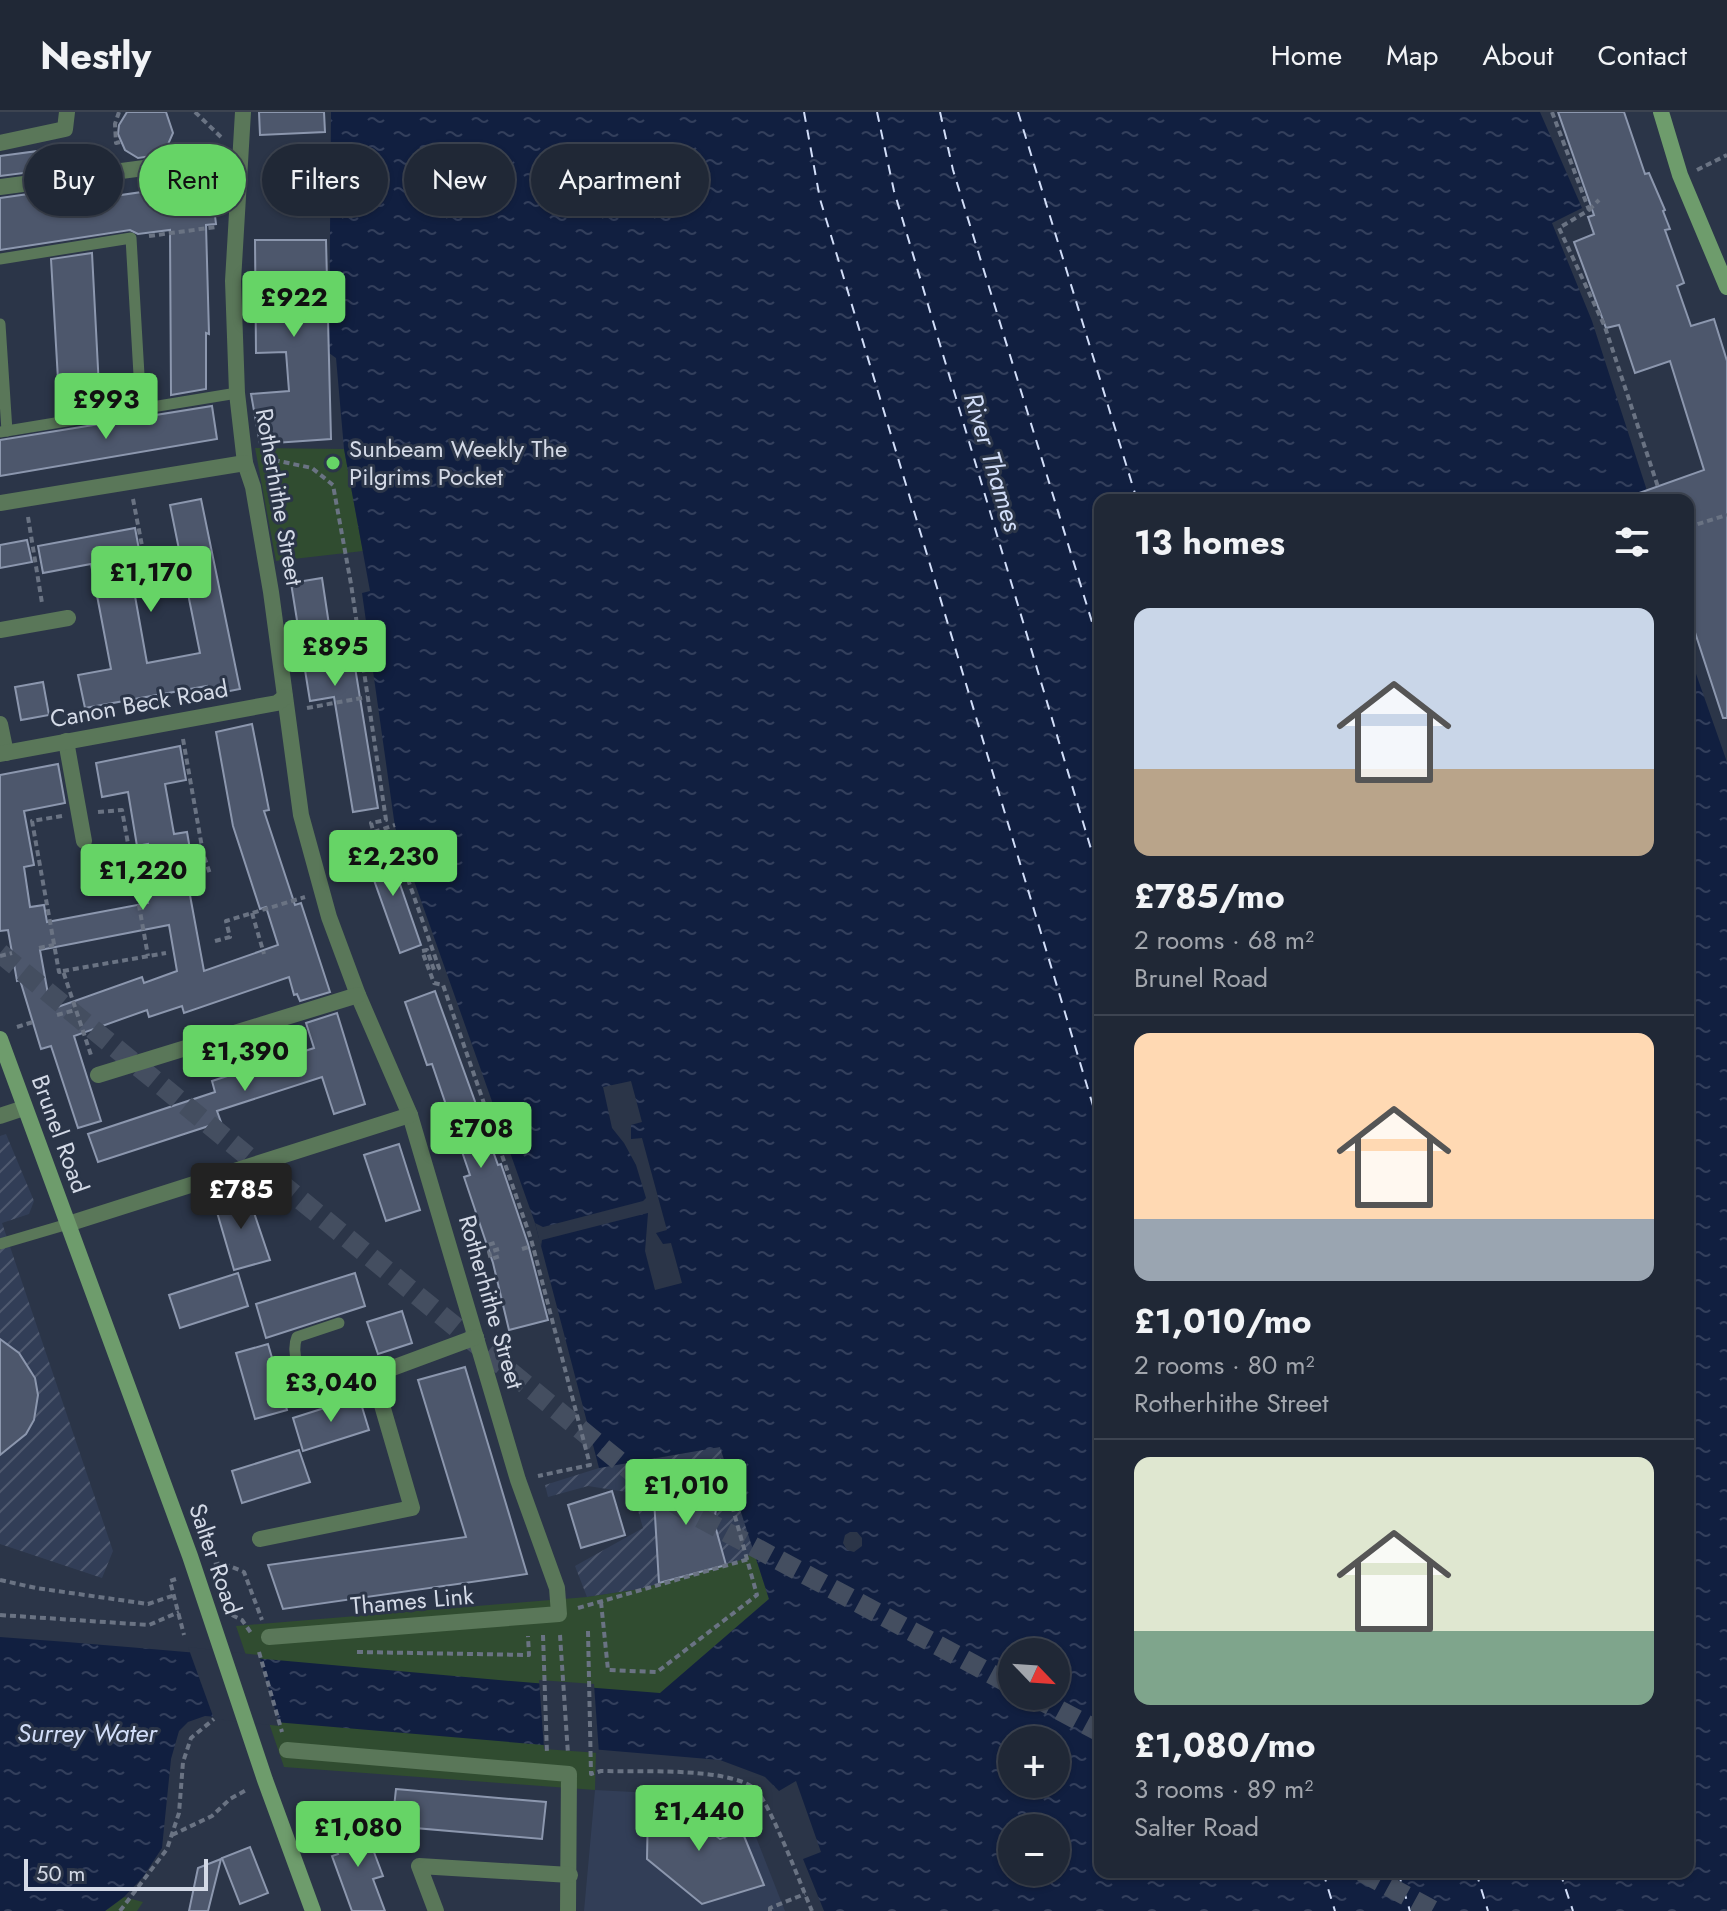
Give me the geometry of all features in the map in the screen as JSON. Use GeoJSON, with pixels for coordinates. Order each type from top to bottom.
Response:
{"type":"FeatureCollection","features":[{"type":"Feature","properties":{"kind":"main road"},"geometry":{"type":"LineString","coordinates":[[1661,112],[1680,175],[1727,287]]}},
{"type":"Feature","properties":{"kind":"main road","name":"Brunel Road"},"geometry":{"type":"LineString","coordinates":[[0,1039],[68,1224]]}},
{"type":"Feature","properties":{"kind":"main road","name":"Salter Road"},"geometry":{"type":"LineString","coordinates":[[68,1224],[187,1575],[313,1911]]}},
{"type":"Feature","properties":{"kind":"street"},"geometry":{"type":"LineString","coordinates":[[0,143],[65,129],[67,112]]}},
{"type":"Feature","properties":{"kind":"street","name":"Rotherhithe Street"},"geometry":{"type":"LineString","coordinates":[[241,144],[243,112]]}},
{"type":"Feature","properties":{"kind":"street"},"geometry":{"type":"LineString","coordinates":[[0,187],[139,169]]}},
{"type":"Feature","properties":{"kind":"street","name":"Rotherhithe Street"},"geometry":{"type":"LineString","coordinates":[[236,216],[233,281],[237,393],[253,460],[256,504],[301,815],[322,891],[358,995],[410,1115],[518,1480],[557,1588],[559,1614]]}},
{"type":"Feature","properties":{"kind":"street"},"geometry":{"type":"LineString","coordinates":[[0,503],[253,460]]}},
{"type":"Feature","properties":{"kind":"street"},"geometry":{"type":"LineString","coordinates":[[0,630],[68,618]]}},
{"type":"Feature","properties":{"kind":"street","name":"Canon Beck Road"},"geometry":{"type":"LineString","coordinates":[[3,753],[277,703],[287,704]]}},
{"type":"Feature","properties":{"kind":"street"},"geometry":{"type":"LineString","coordinates":[[0,724],[3,753]]}},
{"type":"Feature","properties":{"kind":"street"},"geometry":{"type":"LineString","coordinates":[[66,741],[84,841]]}},
{"type":"Feature","properties":{"kind":"street"},"geometry":{"type":"LineString","coordinates":[[98,1075],[358,995]]}},
{"type":"Feature","properties":{"kind":"street"},"geometry":{"type":"LineString","coordinates":[[0,1116],[24,1108]]}},
{"type":"Feature","properties":{"kind":"street","name":"Brunel Road"},"geometry":{"type":"LineString","coordinates":[[68,1224],[410,1115]]}},
{"type":"Feature","properties":{"kind":"street"},"geometry":{"type":"LineString","coordinates":[[260,1539],[412,1508],[377,1388],[387,1370],[476,1337]]}},
{"type":"Feature","properties":{"kind":"street","name":"Thames Link"},"geometry":{"type":"LineString","coordinates":[[271,1644],[559,1614]]}},
{"type":"Feature","properties":{"kind":"street"},"geometry":{"type":"LineString","coordinates":[[287,1750],[569,1766],[568,1911]]}},
{"type":"Feature","properties":{"kind":"street"},"geometry":{"type":"LineString","coordinates":[[436,1911],[419,1866],[570,1875]]}},
{"type":"Feature","properties":{"kind":"lane"},"geometry":{"type":"LineString","coordinates":[[0,259],[131,238],[141,409]]}},
{"type":"Feature","properties":{"kind":"lane"},"geometry":{"type":"LineString","coordinates":[[0,324],[4,432],[237,393]]}},
{"type":"Feature","properties":{"kind":"lane"},"geometry":{"type":"LineString","coordinates":[[0,1244],[68,1224]]}},
{"type":"Feature","properties":{"kind":"lane"},"geometry":{"type":"LineString","coordinates":[[339,1323],[297,1337],[293,1346],[304,1383],[311,1388],[387,1370]]}},
{"type":"Feature","properties":{"kind":"path"},"geometry":{"type":"LineString","coordinates":[[119,112],[114,134],[116,143],[120,142]]}},
{"type":"Feature","properties":{"kind":"path"},"geometry":{"type":"LineString","coordinates":[[195,112],[227,144]]}},
{"type":"Feature","properties":{"kind":"path"},"geometry":{"type":"LineString","coordinates":[[1552,112],[1589,210]]}},
{"type":"Feature","properties":{"kind":"path"},"geometry":{"type":"LineString","coordinates":[[1693,171],[1727,155]]}},
{"type":"Feature","properties":{"kind":"path"},"geometry":{"type":"LineString","coordinates":[[1599,200],[1589,210],[1559,228],[1605,327],[1658,487]]}},
{"type":"Feature","properties":{"kind":"path"},"geometry":{"type":"LineString","coordinates":[[131,238],[218,227]]}},
{"type":"Feature","properties":{"kind":"path"},"geometry":{"type":"LineString","coordinates":[[253,460],[312,468],[333,485],[386,820],[371,823],[374,832]]}},
{"type":"Feature","properties":{"kind":"path"},"geometry":{"type":"LineString","coordinates":[[130,481],[148,577]]}},
{"type":"Feature","properties":{"kind":"path"},"geometry":{"type":"LineString","coordinates":[[25,499],[45,622]]}},
{"type":"Feature","properties":{"kind":"path"},"geometry":{"type":"LineString","coordinates":[[1694,525],[1727,515]]}},
{"type":"Feature","properties":{"kind":"path"},"geometry":{"type":"LineString","coordinates":[[113,582],[153,576],[156,594]]}},
{"type":"Feature","properties":{"kind":"path"},"geometry":{"type":"LineString","coordinates":[[287,704],[367,697]]}},
{"type":"Feature","properties":{"kind":"path"},"geometry":{"type":"LineString","coordinates":[[180,721],[203,853],[210,874]]}},
{"type":"Feature","properties":{"kind":"path"},"geometry":{"type":"LineString","coordinates":[[148,956],[122,810],[32,821],[59,972],[166,953]]}},
{"type":"Feature","properties":{"kind":"path"},"geometry":{"type":"LineString","coordinates":[[374,832],[395,825]]}},
{"type":"Feature","properties":{"kind":"path"},"geometry":{"type":"LineString","coordinates":[[374,832],[391,831],[439,968],[434,970],[427,950],[422,951],[434,983],[443,985],[532,1246],[590,1465],[539,1475]]}},
{"type":"Feature","properties":{"kind":"path"},"geometry":{"type":"LineString","coordinates":[[215,941],[230,937],[226,921],[322,891]]}},
{"type":"Feature","properties":{"kind":"path"},"geometry":{"type":"LineString","coordinates":[[252,913],[264,954]]}},
{"type":"Feature","properties":{"kind":"path"},"geometry":{"type":"LineString","coordinates":[[39,948],[54,945]]}},
{"type":"Feature","properties":{"kind":"path"},"geometry":{"type":"LineString","coordinates":[[0,956],[12,953]]}},
{"type":"Feature","properties":{"kind":"path"},"geometry":{"type":"LineString","coordinates":[[63,971],[98,1075]]}},
{"type":"Feature","properties":{"kind":"path"},"geometry":{"type":"LineString","coordinates":[[57,1015],[75,1010]]}},
{"type":"Feature","properties":{"kind":"path"},"geometry":{"type":"LineString","coordinates":[[17,1027],[33,1022]]}},
{"type":"Feature","properties":{"kind":"path"},"geometry":{"type":"LineString","coordinates":[[452,1257],[497,1242]]}},
{"type":"Feature","properties":{"kind":"path"},"geometry":{"type":"LineString","coordinates":[[522,1249],[532,1246]]}},
{"type":"Feature","properties":{"kind":"path"},"geometry":{"type":"LineString","coordinates":[[499,1249],[489,1252],[491,1259],[500,1256]]}},
{"type":"Feature","properties":{"kind":"path"},"geometry":{"type":"LineString","coordinates":[[601,1602],[608,1670],[657,1672],[757,1595],[719,1459]]}},
{"type":"Feature","properties":{"kind":"path"},"geometry":{"type":"LineString","coordinates":[[559,1614],[749,1559]]}},
{"type":"Feature","properties":{"kind":"path"},"geometry":{"type":"LineString","coordinates":[[222,1563],[244,1572],[271,1644],[258,1651],[287,1750]]}},
{"type":"Feature","properties":{"kind":"path"},"geometry":{"type":"LineString","coordinates":[[184,1635],[170,1581],[187,1575]]}},
{"type":"Feature","properties":{"kind":"path"},"geometry":{"type":"LineString","coordinates":[[0,1580],[148,1604],[175,1595]]}},
{"type":"Feature","properties":{"kind":"path"},"geometry":{"type":"LineString","coordinates":[[0,1615],[149,1625],[179,1612]]}},
{"type":"Feature","properties":{"kind":"path"},"geometry":{"type":"LineString","coordinates":[[588,1631],[591,1774],[601,1771],[663,1772],[730,1777],[755,1788],[767,1807],[812,1911]]}},
{"type":"Feature","properties":{"kind":"path"},"geometry":{"type":"LineString","coordinates":[[543,1637],[547,1758]]}},
{"type":"Feature","properties":{"kind":"path"},"geometry":{"type":"LineString","coordinates":[[560,1637],[569,1766]]}},
{"type":"Feature","properties":{"kind":"path"},"geometry":{"type":"LineString","coordinates":[[354,1652],[529,1655],[528,1638]]}},
{"type":"Feature","properties":{"kind":"path"},"geometry":{"type":"LineString","coordinates":[[121,1911],[167,1849],[179,1813],[183,1762],[191,1738],[214,1719]]}},
{"type":"Feature","properties":{"kind":"path"},"geometry":{"type":"LineString","coordinates":[[172,1835],[212,1816],[230,1799],[248,1789]]}},
{"type":"Feature","properties":{"kind":"path"},"geometry":{"type":"LineString","coordinates":[[770,1911],[770,1908],[805,1894]]}},
{"type":"Feature","properties":{"kind":"shaded area"},"geometry":{"type":"Polygon","coordinates":[[[6,1134],[34,1201],[29,1214],[2,1223],[113,1551],[102,1578],[0,1544],[0,1136],[6,1134]]]}},
{"type":"Feature","properties":{"kind":"shaded area"},"geometry":{"type":"Polygon","coordinates":[[[720,1447],[754,1552],[741,1560],[640,1589],[587,1597],[575,1566],[643,1528],[633,1493],[588,1486],[548,1497],[545,1485],[599,1468],[720,1447]]]}},
{"type":"Feature","properties":{"kind":"shaded area"},"geometry":{"type":"Polygon","coordinates":[[[595,1790],[692,1795],[750,1822],[785,1911],[584,1911],[595,1790]]]}},
{"type":"Feature","properties":{"kind":"green space"},"geometry":{"type":"Polygon","coordinates":[[[255,448],[344,449],[363,551],[276,561],[255,448]]]}},
{"type":"Feature","properties":{"kind":"green space"},"geometry":{"type":"Polygon","coordinates":[[[754,1552],[769,1599],[596,1749],[595,1790],[284,1767],[236,1626],[587,1597],[640,1589],[741,1560],[754,1552]]]}},
{"type":"Feature","properties":{"kind":"green space"},"geometry":{"type":"Polygon","coordinates":[[[124,1897],[143,1902],[137,1911],[105,1911],[124,1897]]]}},
{"type":"Feature","properties":{"kind":"water"},"geometry":{"type":"Polygon","coordinates":[[[331,112],[1540,112],[1582,208],[1552,223],[1592,321],[1648,494],[1094,494],[1094,1878],[1694,1878],[1694,668],[1727,762],[1727,1911],[824,1911],[803,1859],[821,1852],[796,1781],[779,1791],[765,1777],[720,1760],[205,1716],[188,1722],[179,1731],[171,1759],[162,1848],[143,1877],[124,1897],[105,1911],[0,1911],[0,1637],[660,1693],[769,1599],[720,1447],[599,1468],[535,1223],[395,827],[362,593],[370,591],[344,449],[336,358],[329,353],[330,216],[388,216],[388,144],[331,144],[331,112]],[[857,1532],[845,1535],[843,1543],[847,1550],[854,1552],[862,1546],[862,1538],[857,1532]]]}},
{"type":"Feature","properties":{"kind":"pier"},"geometry":{"type":"Polygon","coordinates":[[[631,1081],[642,1122],[631,1125],[631,1139],[642,1138],[667,1230],[656,1233],[663,1244],[671,1243],[682,1283],[655,1290],[645,1251],[648,1213],[542,1240],[541,1247],[535,1223],[543,1227],[646,1198],[636,1165],[612,1128],[603,1087],[631,1081]]]}},
{"type":"Feature","properties":{"kind":"pier"},"geometry":{"type":"Polygon","coordinates":[[[188,1647],[259,1655],[280,1726],[214,1719],[188,1647]]]}},
{"type":"Feature","properties":{"kind":"pier"},"geometry":{"type":"Polygon","coordinates":[[[539,1680],[594,1684],[599,1753],[544,1749],[539,1680]]]}},
{"type":"Feature","properties":{"kind":"building"},"geometry":{"type":"Polygon","coordinates":[[[127,112],[166,112],[173,133],[168,144],[139,144],[138,158],[125,150],[118,134],[119,125],[127,112]]]}},
{"type":"Feature","properties":{"kind":"building"},"geometry":{"type":"Polygon","coordinates":[[[259,112],[324,112],[325,132],[260,135],[259,112]]]}},
{"type":"Feature","properties":{"kind":"building"},"geometry":{"type":"Polygon","coordinates":[[[1558,112],[1624,112],[1645,174],[1649,173],[1665,210],[1670,229],[1665,230],[1684,283],[1677,286],[1691,326],[1714,319],[1727,361],[1727,718],[1723,718],[1694,629],[1694,494],[1636,494],[1704,470],[1670,361],[1635,373],[1619,325],[1606,328],[1574,242],[1594,234],[1588,217],[1594,215],[1558,112]]]}},
{"type":"Feature","properties":{"kind":"building"},"geometry":{"type":"Polygon","coordinates":[[[24,153],[24,173],[0,176],[0,156],[24,153]]]}},
{"type":"Feature","properties":{"kind":"building"},"geometry":{"type":"Polygon","coordinates":[[[139,192],[139,216],[215,216],[216,224],[206,225],[209,334],[206,333],[206,389],[171,395],[170,230],[138,234],[130,230],[0,250],[0,198],[24,195],[24,216],[123,216],[123,195],[139,192]]]}},
{"type":"Feature","properties":{"kind":"building"},"geometry":{"type":"Polygon","coordinates":[[[255,240],[326,240],[331,439],[260,444],[251,394],[289,391],[286,352],[256,353],[255,240]]]}},
{"type":"Feature","properties":{"kind":"building"},"geometry":{"type":"Polygon","coordinates":[[[92,253],[100,407],[60,414],[51,259],[92,253]]]}},
{"type":"Feature","properties":{"kind":"building"},"geometry":{"type":"Polygon","coordinates":[[[212,406],[217,439],[0,476],[0,440],[212,406]]]}},
{"type":"Feature","properties":{"kind":"building"},"geometry":{"type":"Polygon","coordinates":[[[201,499],[240,689],[209,695],[207,686],[85,708],[78,675],[111,669],[91,564],[43,573],[38,546],[135,528],[140,555],[128,557],[147,663],[200,653],[170,505],[201,499]]]}},
{"type":"Feature","properties":{"kind":"building"},"geometry":{"type":"Polygon","coordinates":[[[27,540],[32,562],[0,568],[0,545],[27,540]]]}},
{"type":"Feature","properties":{"kind":"building"},"geometry":{"type":"Polygon","coordinates":[[[322,578],[334,658],[353,655],[378,808],[353,812],[334,697],[310,701],[291,583],[322,578]]]}},
{"type":"Feature","properties":{"kind":"building"},"geometry":{"type":"Polygon","coordinates":[[[43,682],[49,715],[21,720],[15,687],[43,682]]]}},
{"type":"Feature","properties":{"kind":"building"},"geometry":{"type":"Polygon","coordinates":[[[252,724],[269,810],[264,811],[295,905],[301,903],[330,992],[300,1001],[297,994],[294,995],[289,977],[184,1013],[182,1006],[149,1017],[147,1010],[74,1036],[101,1121],[78,1128],[51,1046],[41,1049],[20,980],[17,981],[8,930],[0,931],[0,775],[58,764],[65,803],[24,811],[34,865],[24,867],[30,907],[44,905],[47,922],[148,903],[145,884],[154,882],[148,844],[137,846],[128,792],[102,797],[96,763],[180,746],[186,780],[165,784],[174,834],[187,832],[195,878],[187,879],[204,971],[278,945],[266,907],[260,909],[233,826],[216,732],[252,724]],[[169,925],[40,950],[48,994],[55,1008],[142,977],[144,983],[177,971],[169,925]]]}},
{"type":"Feature","properties":{"kind":"building"},"geometry":{"type":"Polygon","coordinates":[[[386,844],[421,945],[400,953],[364,852],[386,844]]]}},
{"type":"Feature","properties":{"kind":"building"},"geometry":{"type":"Polygon","coordinates":[[[435,991],[498,1165],[501,1164],[528,1244],[548,1320],[509,1330],[493,1263],[464,1177],[470,1175],[432,1064],[427,1065],[405,1002],[435,991]]]}},
{"type":"Feature","properties":{"kind":"building"},"geometry":{"type":"Polygon","coordinates":[[[337,1013],[365,1104],[334,1114],[322,1077],[217,1111],[221,1122],[98,1162],[88,1134],[215,1092],[212,1081],[314,1048],[306,1023],[337,1013]]]}},
{"type":"Feature","properties":{"kind":"building"},"geometry":{"type":"Polygon","coordinates":[[[399,1144],[420,1210],[386,1221],[364,1155],[399,1144]]]}},
{"type":"Feature","properties":{"kind":"building"},"geometry":{"type":"Polygon","coordinates":[[[247,1192],[270,1260],[234,1270],[214,1202],[247,1192]]]}},
{"type":"Feature","properties":{"kind":"building"},"geometry":{"type":"Polygon","coordinates":[[[238,1273],[248,1306],[180,1328],[169,1295],[238,1273]]]}},
{"type":"Feature","properties":{"kind":"building"},"geometry":{"type":"Polygon","coordinates":[[[355,1273],[365,1306],[266,1338],[256,1304],[355,1273]]]}},
{"type":"Feature","properties":{"kind":"building"},"geometry":{"type":"Polygon","coordinates":[[[402,1311],[412,1343],[378,1354],[367,1322],[402,1311]]]}},
{"type":"Feature","properties":{"kind":"building"},"geometry":{"type":"Polygon","coordinates":[[[0,1339],[19,1353],[35,1378],[38,1395],[34,1420],[26,1434],[0,1455],[0,1339]]]}},
{"type":"Feature","properties":{"kind":"building"},"geometry":{"type":"Polygon","coordinates":[[[268,1344],[287,1410],[255,1419],[236,1353],[268,1344]]]}},
{"type":"Feature","properties":{"kind":"building"},"geometry":{"type":"Polygon","coordinates":[[[465,1367],[527,1574],[283,1609],[268,1565],[466,1537],[418,1380],[465,1367]]]}},
{"type":"Feature","properties":{"kind":"building"},"geometry":{"type":"Polygon","coordinates":[[[359,1397],[369,1430],[303,1451],[293,1418],[359,1397]]]}},
{"type":"Feature","properties":{"kind":"building"},"geometry":{"type":"Polygon","coordinates":[[[299,1450],[310,1482],[242,1503],[232,1471],[299,1450]]]}},
{"type":"Feature","properties":{"kind":"building"},"geometry":{"type":"Polygon","coordinates":[[[687,1472],[704,1478],[713,1490],[717,1503],[714,1522],[726,1565],[659,1583],[654,1499],[657,1488],[664,1480],[687,1472]]]}},
{"type":"Feature","properties":{"kind":"building"},"geometry":{"type":"Polygon","coordinates":[[[612,1491],[625,1535],[581,1548],[568,1505],[612,1491]]]}},
{"type":"Feature","properties":{"kind":"building"},"geometry":{"type":"Polygon","coordinates":[[[396,1789],[546,1802],[542,1839],[392,1826],[396,1789]]]}},
{"type":"Feature","properties":{"kind":"building"},"geometry":{"type":"Polygon","coordinates":[[[661,1797],[697,1802],[697,1822],[720,1839],[742,1831],[764,1885],[702,1904],[647,1859],[648,1806],[660,1808],[661,1797]]]}},
{"type":"Feature","properties":{"kind":"building"},"geometry":{"type":"Polygon","coordinates":[[[363,1823],[383,1876],[373,1879],[385,1911],[352,1911],[332,1856],[338,1854],[332,1835],[363,1823]]]}},
{"type":"Feature","properties":{"kind":"building"},"geometry":{"type":"Polygon","coordinates":[[[250,1847],[268,1893],[240,1904],[222,1858],[250,1847]]]}},
{"type":"Feature","properties":{"kind":"building"},"geometry":{"type":"Polygon","coordinates":[[[221,1859],[208,1911],[189,1911],[198,1868],[221,1859]]]}},
{"type":"Feature","properties":{"kind":"ferry route"},"geometry":{"type":"LineString","coordinates":[[804,112],[820,199],[1094,1109]]}},
{"type":"Feature","properties":{"kind":"ferry route"},"geometry":{"type":"LineString","coordinates":[[877,112],[894,191],[1094,859]]}},
{"type":"Feature","properties":{"kind":"ferry route"},"geometry":{"type":"LineString","coordinates":[[940,112],[953,170],[1094,628]]}},
{"type":"Feature","properties":{"kind":"ferry route"},"geometry":{"type":"LineString","coordinates":[[1018,112],[1135,494]]}},
{"type":"Feature","properties":{"kind":"ferry route"},"geometry":{"type":"LineString","coordinates":[[1325,1878],[1335,1911]]}},
{"type":"Feature","properties":{"kind":"ferry route"},"geometry":{"type":"LineString","coordinates":[[1400,1878],[1410,1911]]}},
{"type":"Feature","properties":{"kind":"ferry route"},"geometry":{"type":"LineString","coordinates":[[1478,1878],[1488,1911]]}},
{"type":"Feature","properties":{"kind":"ferry route"},"geometry":{"type":"LineString","coordinates":[[1562,1878],[1573,1911]]}},
{"type":"Feature","properties":{"kind":"tunnel"},"geometry":{"type":"LineString","coordinates":[[0,953],[653,1489],[687,1511],[998,1678]]}},
{"type":"Feature","properties":{"kind":"tunnel"},"geometry":{"type":"LineString","coordinates":[[1059,1710],[1094,1729]]}},
{"type":"Feature","properties":{"kind":"tunnel"},"geometry":{"type":"LineString","coordinates":[[1373,1878],[1434,1911]]}},
{"type":"Feature","properties":{"kind":"place","name":"Sunbeam Weekly The Pilgrims Pocket"},"geometry":{"type":"Point","coordinates":[333,463]}},
{"type":"Feature","properties":{"kind":"water label","name":"River Thames"},"geometry":{"type":"Point","coordinates":[993,462]}},
{"type":"Feature","properties":{"kind":"water label","name":"Surrey Water"},"geometry":{"type":"Point","coordinates":[87,1733]}}]}
